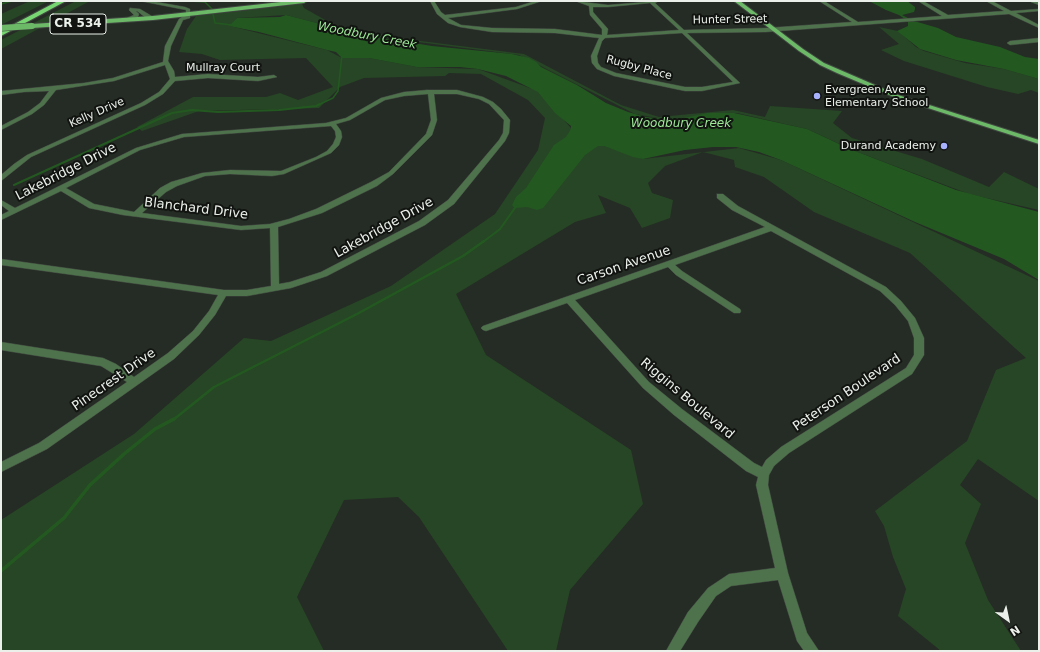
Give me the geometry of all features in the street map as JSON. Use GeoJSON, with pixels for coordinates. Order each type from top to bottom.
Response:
{"type":"FeatureCollection","features":[{"type":"Feature","properties":{"kind":"highway"},"geometry":{"type":"LineString","coordinates":[[1,28],[54,1]]}},
{"type":"Feature","properties":{"kind":"highway"},"geometry":{"type":"LineString","coordinates":[[1,34],[63,1]]}},
{"type":"Feature","properties":{"kind":"main road","name":"CR 534"},"geometry":{"type":"LineString","coordinates":[[1,28],[124,21],[304,1]]}},
{"type":"Feature","properties":{"kind":"main road"},"geometry":{"type":"LineString","coordinates":[[737,1],[817,61],[857,80],[896,96],[1039,142]]}},
{"type":"Feature","properties":{"kind":"street"},"geometry":{"type":"LineString","coordinates":[[132,8],[132,6],[138,1]]}},
{"type":"Feature","properties":{"kind":"street"},"geometry":{"type":"LineString","coordinates":[[142,1],[181,6],[188,9],[188,18],[173,47],[168,52],[165,61],[171,71],[173,79]]}},
{"type":"Feature","properties":{"kind":"street","name":"Hunter Street"},"geometry":{"type":"LineString","coordinates":[[432,1],[439,13],[450,22],[473,29],[549,31],[604,37],[719,29],[744,31],[1039,10]]}},
{"type":"Feature","properties":{"kind":"street"},"geometry":{"type":"LineString","coordinates":[[444,17],[517,8],[540,1]]}},
{"type":"Feature","properties":{"kind":"street"},"geometry":{"type":"LineString","coordinates":[[577,1],[591,5],[608,6],[657,1]]}},
{"type":"Feature","properties":{"kind":"street"},"geometry":{"type":"LineString","coordinates":[[652,1],[683,31]]}},
{"type":"Feature","properties":{"kind":"street"},"geometry":{"type":"LineString","coordinates":[[821,1],[856,23]]}},
{"type":"Feature","properties":{"kind":"street"},"geometry":{"type":"LineString","coordinates":[[920,1],[946,16]]}},
{"type":"Feature","properties":{"kind":"street"},"geometry":{"type":"LineString","coordinates":[[988,1],[1039,27]]}},
{"type":"Feature","properties":{"kind":"street"},"geometry":{"type":"LineString","coordinates":[[1033,1],[1039,4]]}},
{"type":"Feature","properties":{"kind":"street","name":"Rugby Place"},"geometry":{"type":"LineString","coordinates":[[591,5],[592,15],[605,29],[604,37],[600,40],[595,52],[594,63],[599,68],[614,74],[685,89],[702,89],[736,82],[683,31]]}},
{"type":"Feature","properties":{"kind":"street"},"geometry":{"type":"LineString","coordinates":[[132,8],[148,17],[153,18]]}},
{"type":"Feature","properties":{"kind":"street"},"geometry":{"type":"LineString","coordinates":[[124,21],[132,19],[136,16],[136,14],[131,10],[132,8]]}},
{"type":"Feature","properties":{"kind":"street"},"geometry":{"type":"LineString","coordinates":[[1010,43],[1039,40]]}},
{"type":"Feature","properties":{"kind":"street"},"geometry":{"type":"LineString","coordinates":[[1,93],[24,90],[54,89],[107,80],[166,63]]}},
{"type":"Feature","properties":{"kind":"street","name":"Mullray Court"},"geometry":{"type":"LineString","coordinates":[[173,79],[203,76],[258,79],[274,77]]}},
{"type":"Feature","properties":{"kind":"street","name":"Kelly Drive"},"geometry":{"type":"LineString","coordinates":[[1,179],[16,165],[29,156],[149,101],[168,87],[173,79]]}},
{"type":"Feature","properties":{"kind":"street"},"geometry":{"type":"LineString","coordinates":[[1,128],[21,119],[34,110],[54,89]]}},
{"type":"Feature","properties":{"kind":"street","name":"Lakebridge Drive"},"geometry":{"type":"LineString","coordinates":[[1,218],[138,149],[174,137],[196,134],[318,127],[348,119],[383,99],[404,94],[431,92],[457,92],[470,95],[491,103],[507,120],[506,133],[502,141],[451,202],[428,220],[324,274],[291,285],[247,293],[224,293],[1,262]]}},
{"type":"Feature","properties":{"kind":"street","name":"Blanchard Drive"},"geometry":{"type":"LineString","coordinates":[[61,188],[92,206],[107,210],[241,228],[274,226],[319,211],[374,184],[391,173],[429,135],[434,120],[431,92]]}},
{"type":"Feature","properties":{"kind":"street"},"geometry":{"type":"LineString","coordinates":[[136,214],[163,190],[174,184],[204,174],[230,172],[282,173],[318,158],[329,152],[336,145],[339,137],[338,131],[333,124]]}},
{"type":"Feature","properties":{"kind":"street","name":"Peterson Boulevard"},"geometry":{"type":"LineString","coordinates":[[720,196],[735,208],[864,277],[882,289],[898,302],[912,320],[919,338],[918,355],[909,371],[785,450],[770,463],[764,474]]}},
{"type":"Feature","properties":{"kind":"street"},"geometry":{"type":"LineString","coordinates":[[1,202],[14,211]]}},
{"type":"Feature","properties":{"kind":"street"},"geometry":{"type":"LineString","coordinates":[[274,226],[275,288]]}},
{"type":"Feature","properties":{"kind":"street","name":"Carson Avenue"},"geometry":{"type":"LineString","coordinates":[[486,328],[771,228]]}},
{"type":"Feature","properties":{"kind":"street"},"geometry":{"type":"LineString","coordinates":[[669,263],[680,273],[737,311]]}},
{"type":"Feature","properties":{"kind":"street","name":"Pinecrest Drive"},"geometry":{"type":"LineString","coordinates":[[1,467],[43,446],[171,356],[212,313],[224,293]]}},
{"type":"Feature","properties":{"kind":"street","name":"Riggins Boulevard"},"geometry":{"type":"LineString","coordinates":[[569,299],[646,385],[678,412],[750,467],[764,474]]}},
{"type":"Feature","properties":{"kind":"street"},"geometry":{"type":"LineString","coordinates":[[1,346],[103,362],[113,367],[134,382]]}},
{"type":"Feature","properties":{"kind":"street"},"geometry":{"type":"LineString","coordinates":[[764,474],[762,485],[782,573],[802,636],[812,651]]}},
{"type":"Feature","properties":{"kind":"street"},"geometry":{"type":"LineString","coordinates":[[673,651],[693,617],[712,592],[729,580],[782,573]]}},
{"type":"Feature","properties":{"kind":"shaded area"},"geometry":{"type":"Polygon","coordinates":[[[30,1],[49,1],[1,25],[1,14],[30,1]]]}},
{"type":"Feature","properties":{"kind":"shaded area"},"geometry":{"type":"Polygon","coordinates":[[[76,1],[90,1],[1,49],[1,40],[76,1]]]}},
{"type":"Feature","properties":{"kind":"shaded area"},"geometry":{"type":"Polygon","coordinates":[[[302,4],[304,8],[336,26],[413,40],[524,54],[621,105],[659,117],[733,110],[765,117],[770,106],[842,111],[833,123],[852,138],[922,159],[989,187],[1004,172],[1039,189],[1039,210],[969,194],[855,151],[807,129],[737,113],[669,120],[635,114],[519,55],[363,35],[286,15],[237,18],[230,26],[327,50],[342,58],[369,58],[417,67],[478,69],[538,91],[571,128],[601,145],[643,159],[703,152],[665,166],[648,183],[652,193],[673,200],[670,218],[642,228],[630,208],[598,195],[606,213],[575,222],[456,294],[486,355],[631,450],[643,504],[570,590],[556,651],[508,651],[419,517],[398,497],[344,500],[297,597],[324,651],[1,651],[1,520],[134,434],[244,338],[271,341],[391,286],[495,214],[538,150],[545,118],[528,100],[481,74],[449,73],[445,76],[364,78],[340,87],[319,108],[199,111],[142,131],[137,127],[193,97],[266,97],[280,93],[298,100],[333,87],[306,58],[220,60],[202,54],[179,52],[187,29],[196,16],[302,4]]]}},
{"type":"Feature","properties":{"kind":"shaded area"},"geometry":{"type":"Polygon","coordinates":[[[879,27],[898,31],[916,47],[924,51],[965,63],[1004,69],[1039,79],[1039,93],[1031,90],[1018,94],[987,87],[904,61],[881,50],[899,44],[879,27]]]}},
{"type":"Feature","properties":{"kind":"shaded area"},"geometry":{"type":"Polygon","coordinates":[[[739,148],[781,160],[1039,281],[1039,501],[978,459],[960,485],[981,504],[965,543],[988,600],[1021,651],[941,651],[898,616],[906,589],[893,557],[884,526],[875,511],[967,441],[996,370],[1026,358],[910,253],[814,212],[764,177],[735,167],[734,160],[703,152],[739,148]]]}},
{"type":"Feature","properties":{"kind":"water"},"geometry":{"type":"Polygon","coordinates":[[[869,1],[907,1],[915,7],[914,12],[902,15],[914,21],[938,28],[956,37],[1000,47],[1025,57],[1039,59],[1039,79],[1004,69],[956,60],[920,49],[897,31],[908,26],[908,21],[899,15],[869,1]]]}},
{"type":"Feature","properties":{"kind":"water"},"geometry":{"type":"Polygon","coordinates":[[[286,15],[363,35],[432,46],[512,54],[529,58],[541,67],[577,85],[606,103],[628,112],[646,117],[674,120],[708,113],[734,113],[807,129],[850,149],[956,190],[1039,212],[1039,280],[1004,259],[915,222],[781,160],[759,152],[736,147],[713,147],[685,150],[643,159],[633,157],[604,146],[598,146],[585,155],[543,208],[537,210],[527,207],[515,208],[512,205],[516,197],[526,188],[554,145],[566,137],[571,129],[571,126],[555,113],[538,92],[506,76],[478,69],[460,67],[417,67],[369,58],[342,58],[336,52],[259,32],[229,26],[237,18],[280,17],[286,15]]]}},
{"type":"Feature","properties":{"kind":"waterway"},"geometry":{"type":"LineString","coordinates":[[1,4],[12,1]]}},
{"type":"Feature","properties":{"kind":"waterway"},"geometry":{"type":"LineString","coordinates":[[190,1],[205,2]]}},
{"type":"Feature","properties":{"kind":"waterway","name":"Woodbury Creek"},"geometry":{"type":"LineString","coordinates":[[205,2],[214,11]]}},
{"type":"Feature","properties":{"kind":"waterway","name":"Woodbury Creek"},"geometry":{"type":"LineString","coordinates":[[213,14],[215,23],[232,25]]}},
{"type":"Feature","properties":{"kind":"waterway"},"geometry":{"type":"LineString","coordinates":[[318,105],[333,98],[338,91],[342,55]]}},
{"type":"Feature","properties":{"kind":"waterway"},"geometry":{"type":"LineString","coordinates":[[14,185],[172,113],[192,110],[218,112],[279,110],[318,105]]}},
{"type":"Feature","properties":{"kind":"waterway"},"geometry":{"type":"LineString","coordinates":[[483,242],[500,229],[517,205]]}},
{"type":"Feature","properties":{"kind":"waterway"},"geometry":{"type":"LineString","coordinates":[[173,420],[214,387],[357,314],[463,256],[484,241]]}},
{"type":"Feature","properties":{"kind":"waterway"},"geometry":{"type":"LineString","coordinates":[[1,571],[64,518],[90,485],[124,454],[155,429],[174,419]]}},
{"type":"Feature","properties":{"kind":"place","name":"Evergreen Avenue Elementary School"},"geometry":{"type":"Point","coordinates":[817,96]}},
{"type":"Feature","properties":{"kind":"place","name":"Durand Academy"},"geometry":{"type":"Point","coordinates":[944,146]}}]}
